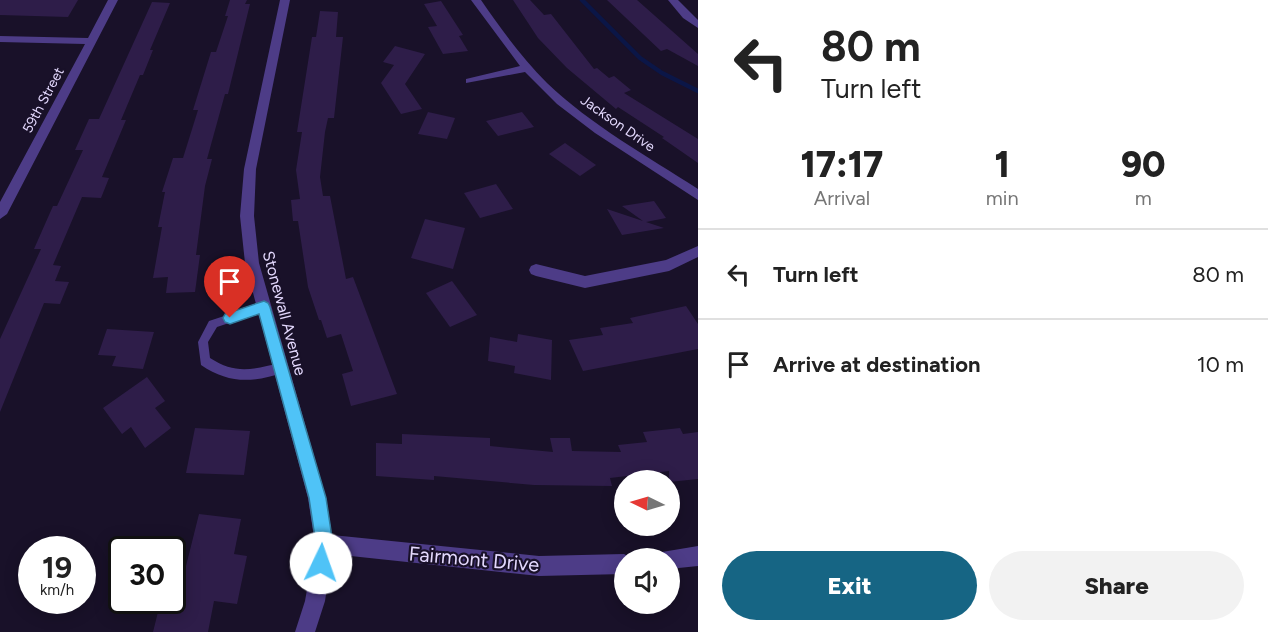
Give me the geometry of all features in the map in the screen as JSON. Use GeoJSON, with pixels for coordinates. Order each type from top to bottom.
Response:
{"type":"FeatureCollection","features":[{"type":"Feature","properties":{"kind":"street","name":"59th Street"},"geometry":{"type":"LineString","coordinates":[[0,214],[113,0]]}},
{"type":"Feature","properties":{"kind":"street","name":"Stonewall Avenue"},"geometry":{"type":"LineString","coordinates":[[285,0],[250,169],[247,195],[252,263],[317,498],[324,544],[315,601],[304,632]]}},
{"type":"Feature","properties":{"kind":"street","name":"Jackson Drive"},"geometry":{"type":"LineString","coordinates":[[476,0],[527,68],[546,88],[596,127],[698,195]]}},
{"type":"Feature","properties":{"kind":"street"},"geometry":{"type":"LineString","coordinates":[[673,0],[686,16],[698,25]]}},
{"type":"Feature","properties":{"kind":"street"},"geometry":{"type":"LineString","coordinates":[[0,39],[91,41]]}},
{"type":"Feature","properties":{"kind":"street"},"geometry":{"type":"LineString","coordinates":[[470,81],[527,68]]}},
{"type":"Feature","properties":{"kind":"street"},"geometry":{"type":"LineString","coordinates":[[536,270],[585,282],[669,266],[698,251]]}},
{"type":"Feature","properties":{"kind":"street","name":"Fairmont Drive"},"geometry":{"type":"LineString","coordinates":[[324,544],[539,566],[614,564]]}},
{"type":"Feature","properties":{"kind":"street"},"geometry":{"type":"LineString","coordinates":[[680,558],[698,556]]}},
{"type":"Feature","properties":{"kind":"lane"},"geometry":{"type":"LineString","coordinates":[[264,307],[213,324],[203,342],[205,361],[220,373],[241,376],[281,368]]}},
{"type":"Feature","properties":{"kind":"building"},"geometry":{"type":"Polygon","coordinates":[[[0,0],[78,0],[68,17],[0,15],[0,0]]]}},
{"type":"Feature","properties":{"kind":"building"},"geometry":{"type":"Polygon","coordinates":[[[230,0],[247,0],[245,4],[250,4],[228,94],[225,94],[207,159],[212,159],[205,186],[196,255],[200,255],[195,292],[166,293],[168,277],[153,278],[162,227],[158,227],[165,192],[162,192],[173,158],[183,158],[198,110],[193,110],[211,52],[216,52],[228,16],[225,16],[230,0]]]}},
{"type":"Feature","properties":{"kind":"building"},"geometry":{"type":"Polygon","coordinates":[[[513,0],[530,0],[544,15],[551,14],[594,69],[597,68],[609,78],[614,76],[631,90],[624,93],[698,139],[698,163],[662,138],[664,137],[618,107],[616,109],[567,68],[538,38],[513,0]]]}},
{"type":"Feature","properties":{"kind":"building"},"geometry":{"type":"Polygon","coordinates":[[[607,0],[637,0],[698,54],[698,66],[667,49],[661,51],[607,0]]]}},
{"type":"Feature","properties":{"kind":"building"},"geometry":{"type":"Polygon","coordinates":[[[441,1],[463,35],[459,36],[468,51],[443,54],[428,27],[437,26],[424,4],[441,1]]]}},
{"type":"Feature","properties":{"kind":"building"},"geometry":{"type":"Polygon","coordinates":[[[152,2],[170,3],[150,50],[153,50],[143,75],[140,75],[121,120],[126,120],[102,177],[109,178],[101,198],[82,197],[53,265],[61,266],[55,281],[69,282],[60,304],[44,303],[0,412],[0,339],[41,249],[34,249],[53,206],[57,206],[83,150],[75,150],[89,119],[99,119],[152,2]]]}},
{"type":"Feature","properties":{"kind":"building"},"geometry":{"type":"Polygon","coordinates":[[[320,11],[338,12],[336,37],[343,37],[334,118],[328,118],[325,132],[320,177],[323,196],[330,196],[346,279],[353,277],[397,394],[351,406],[342,374],[353,371],[341,334],[327,338],[321,320],[319,320],[308,287],[298,221],[293,221],[291,200],[300,199],[296,170],[302,132],[297,132],[312,37],[316,37],[320,11]]]}},
{"type":"Feature","properties":{"kind":"building"},"geometry":{"type":"Polygon","coordinates":[[[395,46],[425,54],[405,84],[422,109],[401,114],[381,83],[394,65],[383,62],[395,46]]]}},
{"type":"Feature","properties":{"kind":"building"},"geometry":{"type":"Polygon","coordinates":[[[428,112],[455,118],[447,139],[418,134],[428,112]]]}},
{"type":"Feature","properties":{"kind":"building"},"geometry":{"type":"Polygon","coordinates":[[[522,112],[534,127],[498,136],[486,121],[522,112]]]}},
{"type":"Feature","properties":{"kind":"building"},"geometry":{"type":"Polygon","coordinates":[[[565,143],[596,165],[580,176],[549,154],[565,143]]]}},
{"type":"Feature","properties":{"kind":"building"},"geometry":{"type":"Polygon","coordinates":[[[496,184],[513,209],[480,218],[464,193],[496,184]]]}},
{"type":"Feature","properties":{"kind":"building"},"geometry":{"type":"Polygon","coordinates":[[[654,201],[666,218],[646,222],[664,228],[622,235],[607,209],[643,221],[622,206],[654,201]]]}},
{"type":"Feature","properties":{"kind":"building"},"geometry":{"type":"Polygon","coordinates":[[[425,219],[465,228],[453,269],[411,258],[425,219]]]}},
{"type":"Feature","properties":{"kind":"building"},"geometry":{"type":"Polygon","coordinates":[[[452,281],[477,315],[450,327],[426,293],[452,281]]]}},
{"type":"Feature","properties":{"kind":"building"},"geometry":{"type":"Polygon","coordinates":[[[686,306],[698,324],[698,349],[583,371],[569,340],[603,335],[600,328],[633,323],[630,318],[686,306]]]}},
{"type":"Feature","properties":{"kind":"building"},"geometry":{"type":"Polygon","coordinates":[[[107,329],[154,332],[143,369],[112,366],[116,356],[98,355],[107,329]]]}},
{"type":"Feature","properties":{"kind":"building"},"geometry":{"type":"Polygon","coordinates":[[[518,334],[552,340],[551,380],[514,373],[515,366],[488,361],[490,337],[517,342],[518,334]]]}},
{"type":"Feature","properties":{"kind":"building"},"geometry":{"type":"Polygon","coordinates":[[[147,377],[165,401],[155,408],[171,428],[145,448],[131,427],[122,434],[103,408],[147,377]]]}},
{"type":"Feature","properties":{"kind":"building"},"geometry":{"type":"Polygon","coordinates":[[[195,428],[250,431],[244,475],[186,473],[195,428]]]}},
{"type":"Feature","properties":{"kind":"building"},"geometry":{"type":"Polygon","coordinates":[[[680,428],[683,434],[698,432],[698,479],[680,481],[680,470],[614,470],[614,478],[610,478],[612,486],[534,485],[434,476],[434,480],[376,476],[376,443],[402,444],[402,434],[490,438],[490,446],[553,452],[550,438],[570,438],[572,451],[621,452],[618,445],[647,442],[643,432],[680,428]]]}},
{"type":"Feature","properties":{"kind":"building"},"geometry":{"type":"Polygon","coordinates":[[[199,514],[241,519],[234,554],[247,556],[237,604],[214,601],[208,632],[153,632],[158,614],[186,614],[186,566],[199,514]]]}},
{"type":"Feature","properties":{"kind":"waterway"},"geometry":{"type":"LineString","coordinates":[[582,0],[640,58],[662,73],[698,91]]}},
{"type":"Feature","properties":{"kind":"route"},"geometry":{"type":"LineString","coordinates":[[230,318],[264,307],[317,498],[324,544],[321,563]]}}]}
